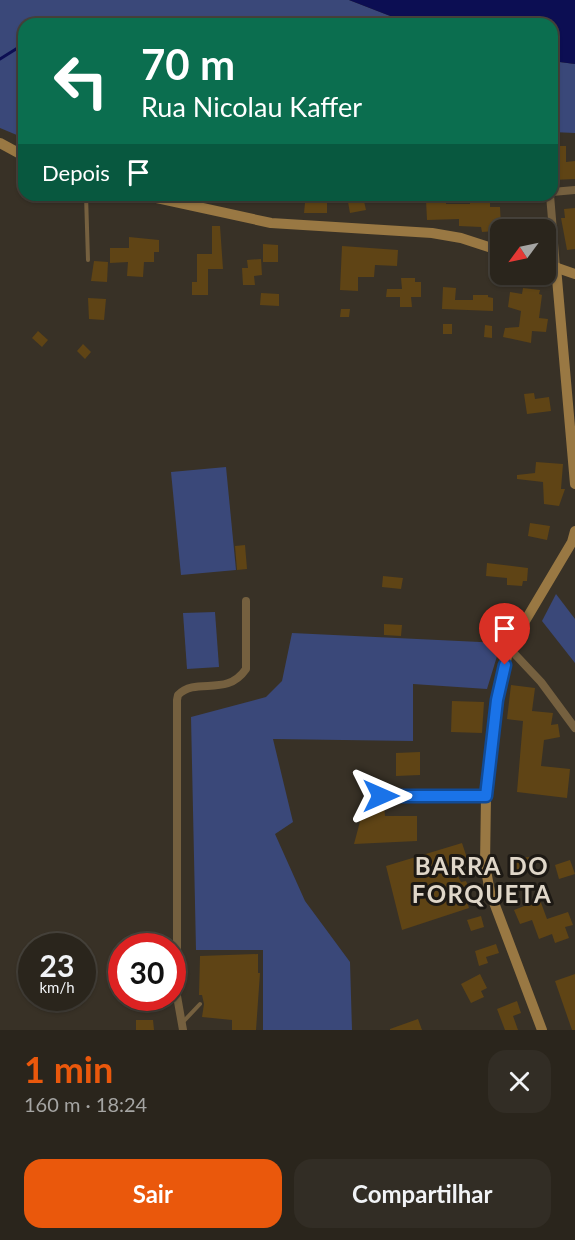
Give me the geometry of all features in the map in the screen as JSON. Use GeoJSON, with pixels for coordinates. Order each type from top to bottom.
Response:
{"type":"FeatureCollection","features":[{"type":"Feature","properties":{"kind":"main road"},"geometry":{"type":"LineString","coordinates":[[0,143],[18,153]]}},
{"type":"Feature","properties":{"kind":"main road"},"geometry":{"type":"LineString","coordinates":[[170,201],[271,223],[432,233],[461,238],[490,247]]}},
{"type":"Feature","properties":{"kind":"main road"},"geometry":{"type":"LineString","coordinates":[[556,268],[575,274]]}},
{"type":"Feature","properties":{"kind":"main road"},"geometry":{"type":"LineString","coordinates":[[553,285],[575,484]]}},
{"type":"Feature","properties":{"kind":"main road"},"geometry":{"type":"LineString","coordinates":[[542,1030],[490,892],[485,865],[486,796],[497,700],[509,648],[574,538]]}},
{"type":"Feature","properties":{"kind":"street"},"geometry":{"type":"LineString","coordinates":[[558,192],[575,190]]}},
{"type":"Feature","properties":{"kind":"street"},"geometry":{"type":"LineString","coordinates":[[552,201],[552,219]]}},
{"type":"Feature","properties":{"kind":"street"},"geometry":{"type":"LineString","coordinates":[[183,1027],[177,996],[177,700],[178,694],[187,689],[232,683],[246,669],[246,601]]}},
{"type":"Feature","properties":{"kind":"street"},"geometry":{"type":"LineString","coordinates":[[509,648],[541,682],[575,728]]}},
{"type":"Feature","properties":{"kind":"street"},"geometry":{"type":"LineString","coordinates":[[381,796],[486,796]]}},
{"type":"Feature","properties":{"kind":"lane"},"geometry":{"type":"LineString","coordinates":[[86,201],[88,260]]}},
{"type":"Feature","properties":{"kind":"lane"},"geometry":{"type":"LineString","coordinates":[[183,1027],[200,1004]]}},
{"type":"Feature","properties":{"kind":"shaded area"},"geometry":{"type":"Polygon","coordinates":[[[0,0],[349,0],[396,18],[18,18],[18,136],[0,128],[0,0]]]}},
{"type":"Feature","properties":{"kind":"shaded area"},"geometry":{"type":"Polygon","coordinates":[[[349,0],[575,0],[575,64],[558,62],[558,18],[396,18],[349,0]]]}},
{"type":"Feature","properties":{"kind":"shaded area"},"geometry":{"type":"Polygon","coordinates":[[[558,62],[575,64],[575,133],[558,132],[558,62]]]}},
{"type":"Feature","properties":{"kind":"shaded area"},"geometry":{"type":"Polygon","coordinates":[[[226,467],[236,570],[181,575],[171,472],[226,467]]]}},
{"type":"Feature","properties":{"kind":"shaded area"},"geometry":{"type":"Polygon","coordinates":[[[556,594],[575,619],[575,663],[542,621],[556,594]]]}},
{"type":"Feature","properties":{"kind":"shaded area"},"geometry":{"type":"Polygon","coordinates":[[[215,612],[219,667],[187,669],[183,613],[215,612]]]}},
{"type":"Feature","properties":{"kind":"shaded area"},"geometry":{"type":"Polygon","coordinates":[[[292,633],[501,643],[487,689],[413,684],[413,741],[273,739],[293,822],[275,834],[305,901],[350,962],[352,1030],[263,1030],[263,950],[196,950],[191,717],[266,697],[282,681],[292,633]]]}},
{"type":"Feature","properties":{"kind":"building"},"geometry":{"type":"Polygon","coordinates":[[[558,146],[566,146],[566,162],[575,161],[575,179],[558,180],[558,146]]]}},
{"type":"Feature","properties":{"kind":"building"},"geometry":{"type":"Polygon","coordinates":[[[309,201],[327,201],[327,213],[304,213],[305,203],[309,201]]]}},
{"type":"Feature","properties":{"kind":"building"},"geometry":{"type":"Polygon","coordinates":[[[364,201],[366,210],[350,213],[348,202],[364,201]]]}},
{"type":"Feature","properties":{"kind":"building"},"geometry":{"type":"Polygon","coordinates":[[[426,201],[446,201],[446,204],[490,201],[490,207],[500,207],[501,219],[490,219],[490,231],[482,232],[481,227],[459,226],[459,219],[427,220],[426,201]]]}},
{"type":"Feature","properties":{"kind":"building"},"geometry":{"type":"Polygon","coordinates":[[[575,208],[575,249],[567,250],[561,218],[565,218],[564,209],[575,208]]]}},
{"type":"Feature","properties":{"kind":"building"},"geometry":{"type":"Polygon","coordinates":[[[212,226],[220,226],[223,269],[208,269],[208,295],[192,295],[192,282],[197,282],[197,254],[212,254],[212,226]]]}},
{"type":"Feature","properties":{"kind":"building"},"geometry":{"type":"Polygon","coordinates":[[[129,237],[159,240],[159,252],[154,252],[154,262],[144,262],[143,277],[127,276],[128,262],[110,263],[110,248],[129,248],[129,237]]]}},
{"type":"Feature","properties":{"kind":"building"},"geometry":{"type":"Polygon","coordinates":[[[263,244],[278,245],[278,262],[263,262],[263,244]]]}},
{"type":"Feature","properties":{"kind":"building"},"geometry":{"type":"Polygon","coordinates":[[[342,246],[398,250],[397,266],[375,265],[374,277],[358,277],[358,291],[340,290],[342,246]]]}},
{"type":"Feature","properties":{"kind":"building"},"geometry":{"type":"Polygon","coordinates":[[[261,259],[262,275],[254,276],[255,285],[243,285],[242,268],[248,268],[247,260],[261,259]]]}},
{"type":"Feature","properties":{"kind":"building"},"geometry":{"type":"Polygon","coordinates":[[[94,261],[108,262],[107,282],[91,281],[94,261]]]}},
{"type":"Feature","properties":{"kind":"building"},"geometry":{"type":"Polygon","coordinates":[[[401,278],[415,278],[415,282],[421,282],[421,297],[411,297],[412,307],[400,307],[400,297],[386,297],[387,289],[402,289],[401,278]]]}},
{"type":"Feature","properties":{"kind":"building"},"geometry":{"type":"Polygon","coordinates":[[[443,287],[456,288],[455,300],[473,300],[473,295],[488,295],[493,298],[493,311],[442,309],[443,287]]]}},
{"type":"Feature","properties":{"kind":"building"},"geometry":{"type":"Polygon","coordinates":[[[523,288],[540,290],[539,294],[542,295],[539,318],[548,319],[546,332],[532,331],[531,343],[503,337],[505,328],[519,327],[521,311],[508,307],[510,292],[522,294],[523,288]]]}},
{"type":"Feature","properties":{"kind":"building"},"geometry":{"type":"Polygon","coordinates":[[[261,293],[279,294],[279,306],[260,305],[261,293]]]}},
{"type":"Feature","properties":{"kind":"building"},"geometry":{"type":"Polygon","coordinates":[[[88,298],[106,299],[104,320],[89,319],[88,298]]]}},
{"type":"Feature","properties":{"kind":"building"},"geometry":{"type":"Polygon","coordinates":[[[341,309],[350,309],[349,317],[340,317],[341,309]]]}},
{"type":"Feature","properties":{"kind":"building"},"geometry":{"type":"Polygon","coordinates":[[[443,324],[452,324],[452,334],[443,334],[443,324]]]}},
{"type":"Feature","properties":{"kind":"building"},"geometry":{"type":"Polygon","coordinates":[[[485,325],[492,326],[492,338],[484,337],[485,325]]]}},
{"type":"Feature","properties":{"kind":"building"},"geometry":{"type":"Polygon","coordinates":[[[38,331],[48,340],[42,347],[32,338],[38,331]]]}},
{"type":"Feature","properties":{"kind":"building"},"geometry":{"type":"Polygon","coordinates":[[[83,344],[91,352],[85,359],[77,351],[83,344]]]}},
{"type":"Feature","properties":{"kind":"building"},"geometry":{"type":"Polygon","coordinates":[[[534,393],[535,399],[549,397],[551,411],[527,414],[524,394],[534,393]]]}},
{"type":"Feature","properties":{"kind":"building"},"geometry":{"type":"Polygon","coordinates":[[[536,462],[563,464],[561,489],[565,489],[559,506],[544,504],[543,482],[517,479],[517,475],[535,473],[536,462]]]}},
{"type":"Feature","properties":{"kind":"building"},"geometry":{"type":"Polygon","coordinates":[[[530,523],[550,526],[547,540],[528,536],[530,523]]]}},
{"type":"Feature","properties":{"kind":"building"},"geometry":{"type":"Polygon","coordinates":[[[245,545],[247,569],[237,570],[235,546],[245,545]]]}},
{"type":"Feature","properties":{"kind":"building"},"geometry":{"type":"Polygon","coordinates":[[[487,563],[528,568],[527,581],[523,581],[522,586],[507,585],[507,578],[486,576],[487,563]]]}},
{"type":"Feature","properties":{"kind":"building"},"geometry":{"type":"Polygon","coordinates":[[[383,576],[403,578],[401,589],[382,587],[383,576]]]}},
{"type":"Feature","properties":{"kind":"building"},"geometry":{"type":"Polygon","coordinates":[[[384,624],[402,625],[401,636],[384,635],[384,624]]]}},
{"type":"Feature","properties":{"kind":"building"},"geometry":{"type":"Polygon","coordinates":[[[511,685],[535,688],[532,711],[553,713],[551,725],[558,724],[560,737],[544,740],[541,766],[570,769],[567,798],[517,792],[523,721],[507,719],[511,685]]]}},
{"type":"Feature","properties":{"kind":"building"},"geometry":{"type":"Polygon","coordinates":[[[452,701],[484,702],[482,733],[451,732],[452,701]]]}},
{"type":"Feature","properties":{"kind":"building"},"geometry":{"type":"Polygon","coordinates":[[[420,752],[420,775],[396,776],[396,753],[420,752]]]}},
{"type":"Feature","properties":{"kind":"building"},"geometry":{"type":"Polygon","coordinates":[[[384,806],[385,816],[417,816],[417,841],[354,844],[362,814],[377,814],[376,807],[384,806]]]}},
{"type":"Feature","properties":{"kind":"building"},"geometry":{"type":"Polygon","coordinates":[[[462,843],[467,858],[451,863],[461,882],[466,881],[471,893],[465,896],[469,908],[402,930],[386,866],[462,843]]]}},
{"type":"Feature","properties":{"kind":"building"},"geometry":{"type":"Polygon","coordinates":[[[529,857],[532,868],[511,873],[509,859],[529,857]]]}},
{"type":"Feature","properties":{"kind":"building"},"geometry":{"type":"Polygon","coordinates":[[[570,860],[575,874],[559,879],[555,865],[570,860]]]}},
{"type":"Feature","properties":{"kind":"building"},"geometry":{"type":"Polygon","coordinates":[[[540,900],[547,919],[568,912],[573,925],[565,927],[569,938],[555,943],[552,934],[539,939],[532,920],[520,924],[514,910],[540,900]]]}},
{"type":"Feature","properties":{"kind":"building"},"geometry":{"type":"Polygon","coordinates":[[[481,916],[484,927],[471,931],[467,920],[481,916]]]}},
{"type":"Feature","properties":{"kind":"building"},"geometry":{"type":"Polygon","coordinates":[[[496,944],[499,953],[486,957],[488,963],[479,966],[475,951],[496,944]]]}},
{"type":"Feature","properties":{"kind":"building"},"geometry":{"type":"Polygon","coordinates":[[[258,954],[258,973],[260,973],[256,1030],[232,1030],[232,1020],[202,1017],[204,1004],[202,995],[199,995],[200,956],[258,954]]]}},
{"type":"Feature","properties":{"kind":"building"},"geometry":{"type":"Polygon","coordinates":[[[480,974],[487,988],[481,991],[484,997],[471,1003],[461,984],[480,974]]]}},
{"type":"Feature","properties":{"kind":"building"},"geometry":{"type":"Polygon","coordinates":[[[575,974],[575,1030],[572,1030],[555,981],[575,974]]]}},
{"type":"Feature","properties":{"kind":"building"},"geometry":{"type":"Polygon","coordinates":[[[517,1001],[521,1013],[513,1016],[518,1030],[505,1030],[497,1009],[517,1001]]]}},
{"type":"Feature","properties":{"kind":"building"},"geometry":{"type":"Polygon","coordinates":[[[418,1019],[422,1030],[390,1030],[390,1029],[418,1019]]]}},
{"type":"Feature","properties":{"kind":"building"},"geometry":{"type":"Polygon","coordinates":[[[136,1020],[153,1020],[154,1030],[136,1030],[136,1020]]]}},
{"type":"Feature","properties":{"kind":"waterway"},"geometry":{"type":"LineString","coordinates":[[0,59],[18,48]]}},
{"type":"Feature","properties":{"kind":"district","name":"BARRA DO FORQUETA"},"geometry":{"type":"Point","coordinates":[482,881]}},
{"type":"Feature","properties":{"kind":"route"},"geometry":{"type":"LineString","coordinates":[[381,796],[486,796],[497,700],[505,665]]}}]}
